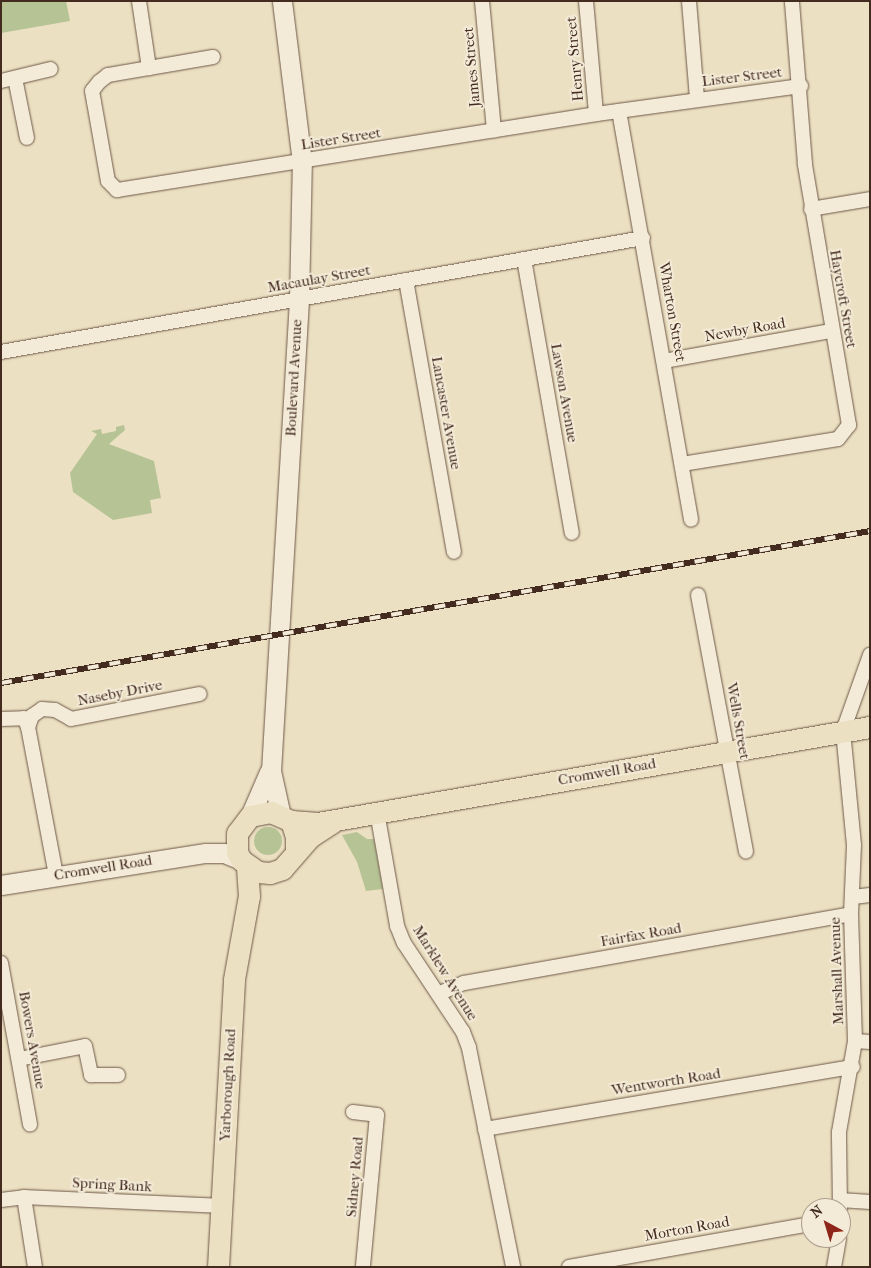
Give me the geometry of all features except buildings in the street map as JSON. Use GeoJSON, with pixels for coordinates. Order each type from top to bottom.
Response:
{"type":"FeatureCollection","features":[{"type":"Feature","properties":{"kind":"main road","name":"Cromwell Road"},"geometry":{"type":"LineString","coordinates":[[286,818],[318,823],[344,816],[377,812],[870,727]]}},
{"type":"Feature","properties":{"kind":"main road"},"geometry":{"type":"LineString","coordinates":[[271,812],[286,818],[296,837],[296,850],[282,869],[258,872],[244,864],[237,852],[237,834],[250,816],[271,812]]}},
{"type":"Feature","properties":{"kind":"main road","name":"Cromwell Road"},"geometry":{"type":"LineString","coordinates":[[296,850],[326,826],[344,816]]}},
{"type":"Feature","properties":{"kind":"main road","name":"Yarborough Road"},"geometry":{"type":"LineString","coordinates":[[218,1267],[234,978],[247,905],[244,864]]}},
{"type":"Feature","properties":{"kind":"main road","name":"Yarborough Road"},"geometry":{"type":"LineString","coordinates":[[247,905],[263,885],[282,869]]}},
{"type":"Feature","properties":{"kind":"street"},"geometry":{"type":"LineString","coordinates":[[139,1],[149,68]]}},
{"type":"Feature","properties":{"kind":"street","name":"Boulevard Avenue"},"geometry":{"type":"LineString","coordinates":[[282,1],[302,162],[299,300],[272,756],[272,786],[286,818]]}},
{"type":"Feature","properties":{"kind":"street","name":"James Street"},"geometry":{"type":"LineString","coordinates":[[482,1],[494,130]]}},
{"type":"Feature","properties":{"kind":"street","name":"Henry Street"},"geometry":{"type":"LineString","coordinates":[[586,1],[596,114]]}},
{"type":"Feature","properties":{"kind":"street"},"geometry":{"type":"LineString","coordinates":[[689,1],[697,98]]}},
{"type":"Feature","properties":{"kind":"street","name":"Haycroft Street"},"geometry":{"type":"LineString","coordinates":[[682,464],[838,439],[843,435],[850,420],[831,331],[811,209],[805,164],[801,86],[792,1]]}},
{"type":"Feature","properties":{"kind":"street","name":"Lister Street"},"geometry":{"type":"LineString","coordinates":[[213,57],[108,75],[92,91],[108,181],[117,190],[697,98],[801,86]]}},
{"type":"Feature","properties":{"kind":"street"},"geometry":{"type":"LineString","coordinates":[[1,81],[51,69]]}},
{"type":"Feature","properties":{"kind":"street"},"geometry":{"type":"LineString","coordinates":[[15,78],[27,138]]}},
{"type":"Feature","properties":{"kind":"street","name":"Wharton Street"},"geometry":{"type":"LineString","coordinates":[[619,111],[692,520]]}},
{"type":"Feature","properties":{"kind":"street"},"geometry":{"type":"LineString","coordinates":[[811,209],[870,199]]}},
{"type":"Feature","properties":{"kind":"street","name":"Macaulay Street"},"geometry":{"type":"LineString","coordinates":[[1,352],[643,238]]}},
{"type":"Feature","properties":{"kind":"street","name":"Lawson Avenue"},"geometry":{"type":"LineString","coordinates":[[524,259],[572,533]]}},
{"type":"Feature","properties":{"kind":"street","name":"Lancaster Avenue"},"geometry":{"type":"LineString","coordinates":[[406,280],[454,552]]}},
{"type":"Feature","properties":{"kind":"street","name":"Newby Road"},"geometry":{"type":"LineString","coordinates":[[664,361],[831,331]]}},
{"type":"Feature","properties":{"kind":"street","name":"Wells Street"},"geometry":{"type":"LineString","coordinates":[[698,595],[746,852]]}},
{"type":"Feature","properties":{"kind":"street"},"geometry":{"type":"LineString","coordinates":[[843,731],[870,655]]}},
{"type":"Feature","properties":{"kind":"street","name":"Naseby Drive"},"geometry":{"type":"LineString","coordinates":[[28,727],[32,716],[42,709],[55,710],[71,718],[200,694]]}},
{"type":"Feature","properties":{"kind":"street"},"geometry":{"type":"LineString","coordinates":[[1,719],[24,718],[28,727],[56,875]]}},
{"type":"Feature","properties":{"kind":"street","name":"Marshall Avenue"},"geometry":{"type":"LineString","coordinates":[[840,1198],[839,1132],[853,1067],[855,1041],[850,914],[853,897],[854,845],[843,731]]}},
{"type":"Feature","properties":{"kind":"street","name":"Boulevard Avenue"},"geometry":{"type":"LineString","coordinates":[[250,816],[264,787],[272,756]]}},
{"type":"Feature","properties":{"kind":"street","name":"Marklew Avenue"},"geometry":{"type":"LineString","coordinates":[[377,812],[397,926],[404,943],[440,993],[469,1048],[513,1267]]}},
{"type":"Feature","properties":{"kind":"street","name":"Cromwell Road"},"geometry":{"type":"LineString","coordinates":[[206,853],[237,834]]}},
{"type":"Feature","properties":{"kind":"street","name":"Cromwell Road"},"geometry":{"type":"LineString","coordinates":[[1,885],[206,853],[224,854],[244,864]]}},
{"type":"Feature","properties":{"kind":"street"},"geometry":{"type":"LineString","coordinates":[[853,897],[870,894]]}},
{"type":"Feature","properties":{"kind":"street","name":"Fairfax Road"},"geometry":{"type":"LineString","coordinates":[[440,993],[464,983],[850,914]]}},
{"type":"Feature","properties":{"kind":"street","name":"Bowers Avenue"},"geometry":{"type":"LineString","coordinates":[[1,963],[30,1124]]}},
{"type":"Feature","properties":{"kind":"street"},"geometry":{"type":"LineString","coordinates":[[855,1041],[870,1042]]}},
{"type":"Feature","properties":{"kind":"street"},"geometry":{"type":"LineString","coordinates":[[19,1058],[85,1046],[91,1075],[118,1074]]}},
{"type":"Feature","properties":{"kind":"street","name":"Wentworth Road"},"geometry":{"type":"LineString","coordinates":[[485,1129],[853,1067]]}},
{"type":"Feature","properties":{"kind":"street","name":"Sidney Road"},"geometry":{"type":"LineString","coordinates":[[353,1112],[377,1115],[363,1267]]}},
{"type":"Feature","properties":{"kind":"street"},"geometry":{"type":"LineString","coordinates":[[24,1197],[35,1267]]}},
{"type":"Feature","properties":{"kind":"street","name":"Spring Bank"},"geometry":{"type":"LineString","coordinates":[[1,1200],[24,1197],[222,1206]]}},
{"type":"Feature","properties":{"kind":"street"},"geometry":{"type":"LineString","coordinates":[[851,1203],[870,1202]]}},
{"type":"Feature","properties":{"kind":"street","name":"Morton Road"},"geometry":{"type":"LineString","coordinates":[[569,1267],[801,1226]]}},
{"type":"Feature","properties":{"kind":"street"},"geometry":{"type":"LineString","coordinates":[[834,1267],[837,1248]]}},
{"type":"Feature","properties":{"kind":"green space"},"geometry":{"type":"Polygon","coordinates":[[[1,1],[66,1],[70,21],[1,33],[1,1]]]}},
{"type":"Feature","properties":{"kind":"green space"},"geometry":{"type":"Polygon","coordinates":[[[124,425],[125,430],[109,444],[154,461],[161,498],[150,500],[152,513],[113,520],[73,492],[70,473],[97,434],[91,431],[101,429],[102,434],[116,431],[116,427],[124,425]]]}},
{"type":"Feature","properties":{"kind":"green space"},"geometry":{"type":"Polygon","coordinates":[[[268,827],[278,831],[282,841],[278,851],[268,855],[258,851],[254,841],[258,831],[268,827]]]}},
{"type":"Feature","properties":{"kind":"green space"},"geometry":{"type":"Polygon","coordinates":[[[357,832],[367,839],[374,839],[383,889],[366,891],[357,862],[342,835],[357,832]]]}},
{"type":"Feature","properties":{"kind":"railway"},"geometry":{"type":"LineString","coordinates":[[1,683],[870,531]]}}]}
